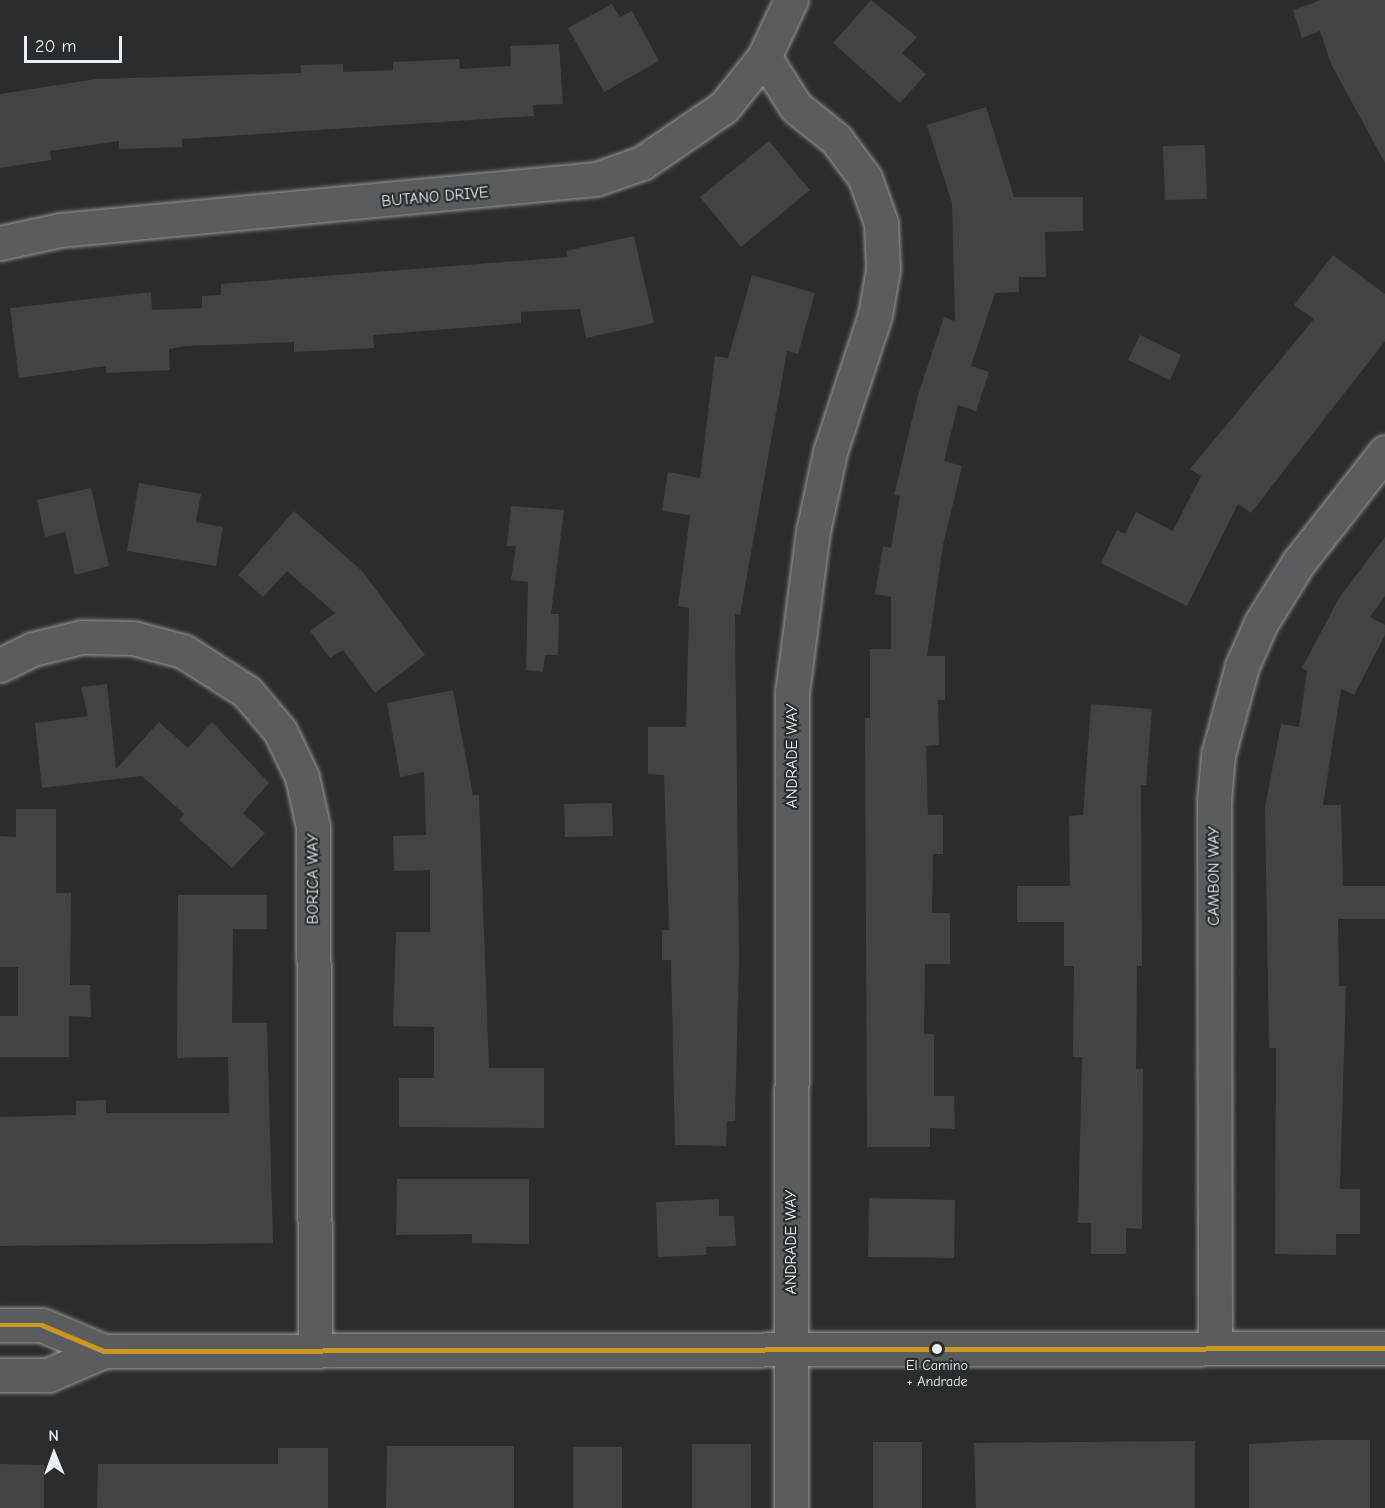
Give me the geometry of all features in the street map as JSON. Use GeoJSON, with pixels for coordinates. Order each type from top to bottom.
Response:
{"type":"FeatureCollection","features":[{"type":"Feature","properties":{"kind":"street","name":"BUTANO DRIVE"},"geometry":{"type":"LineString","coordinates":[[0,243],[60,230],[596,179],[642,163],[685,138],[724,107],[764,57],[791,0]]}},
{"type":"Feature","properties":{"kind":"street","name":"ANDRADE WAY"},"geometry":{"type":"LineString","coordinates":[[764,57],[796,107],[836,139],[865,178],[880,223],[883,269],[875,315],[831,452],[813,531],[792,692],[790,1508]]}},
{"type":"Feature","properties":{"kind":"street","name":"CAMBON WAY"},"geometry":{"type":"LineString","coordinates":[[1215,1348],[1214,801],[1218,755],[1242,666],[1261,623],[1298,563],[1385,452]]}},
{"type":"Feature","properties":{"kind":"street","name":"BORICA WAY"},"geometry":{"type":"LineString","coordinates":[[0,665],[33,649],[82,637],[133,638],[183,651],[247,692],[280,731],[302,777],[313,827],[315,1351]]}},
{"type":"Feature","properties":{"kind":"street"},"geometry":{"type":"LineString","coordinates":[[0,1325],[42,1325],[104,1351],[1385,1348]]}},
{"type":"Feature","properties":{"kind":"street"},"geometry":{"type":"LineString","coordinates":[[0,1375],[48,1375],[104,1351]]}},
{"type":"Feature","properties":{"kind":"building"},"geometry":{"type":"Polygon","coordinates":[[[871,0],[917,37],[902,53],[926,74],[900,103],[833,43],[871,0]]]}},
{"type":"Feature","properties":{"kind":"building"},"geometry":{"type":"Polygon","coordinates":[[[1321,0],[1385,0],[1385,163],[1331,64],[1320,31],[1302,38],[1293,10],[1321,0]]]}},
{"type":"Feature","properties":{"kind":"building"},"geometry":{"type":"Polygon","coordinates":[[[612,4],[620,17],[632,11],[659,61],[604,92],[568,28],[612,4]]]}},
{"type":"Feature","properties":{"kind":"building"},"geometry":{"type":"Polygon","coordinates":[[[559,44],[563,104],[533,105],[534,116],[182,139],[182,147],[119,149],[119,141],[50,151],[51,160],[0,168],[0,94],[96,79],[301,73],[301,65],[343,64],[343,72],[393,70],[393,62],[459,59],[460,69],[511,66],[510,46],[559,44]]]}},
{"type":"Feature","properties":{"kind":"building"},"geometry":{"type":"Polygon","coordinates":[[[986,107],[1014,197],[1083,197],[1083,231],[1045,232],[1046,277],[1019,277],[1019,292],[995,293],[971,366],[989,372],[976,411],[958,405],[944,461],[962,466],[943,545],[927,656],[945,656],[945,700],[938,700],[939,745],[926,746],[928,815],[943,815],[943,854],[933,854],[932,913],[950,913],[950,964],[925,964],[924,1034],[934,1034],[934,1096],[954,1096],[955,1129],[930,1128],[930,1147],[867,1147],[865,718],[870,718],[870,649],[891,649],[891,597],[875,594],[883,546],[891,548],[900,496],[894,495],[918,395],[944,317],[955,321],[952,203],[927,125],[986,107]]]}},
{"type":"Feature","properties":{"kind":"building"},"geometry":{"type":"Polygon","coordinates":[[[769,141],[810,190],[741,247],[700,197],[769,141]]]}},
{"type":"Feature","properties":{"kind":"building"},"geometry":{"type":"Polygon","coordinates":[[[1205,145],[1207,199],[1165,200],[1163,146],[1205,145]]]}},
{"type":"Feature","properties":{"kind":"building"},"geometry":{"type":"Polygon","coordinates":[[[634,236],[654,323],[586,338],[580,309],[521,312],[521,323],[373,335],[374,348],[294,352],[294,342],[186,346],[169,349],[170,370],[106,373],[106,366],[19,378],[10,308],[151,292],[152,310],[202,308],[202,296],[221,295],[221,284],[568,257],[566,251],[634,236]]]}},
{"type":"Feature","properties":{"kind":"building"},"geometry":{"type":"Polygon","coordinates":[[[1333,255],[1385,294],[1385,341],[1251,513],[1238,504],[1187,606],[1101,563],[1117,530],[1125,534],[1136,512],[1173,531],[1201,476],[1190,469],[1314,319],[1294,305],[1333,255]]]}},
{"type":"Feature","properties":{"kind":"building"},"geometry":{"type":"Polygon","coordinates":[[[752,275],[815,293],[798,354],[787,351],[740,615],[735,614],[739,961],[735,1121],[727,1121],[726,1146],[675,1145],[671,960],[662,960],[662,930],[669,930],[664,775],[648,774],[648,727],[686,727],[689,608],[678,606],[690,515],[662,511],[668,472],[700,478],[715,356],[728,358],[752,275]]]}},
{"type":"Feature","properties":{"kind":"building"},"geometry":{"type":"Polygon","coordinates":[[[1140,335],[1181,355],[1170,380],[1128,360],[1140,335]]]}},
{"type":"Feature","properties":{"kind":"building"},"geometry":{"type":"Polygon","coordinates":[[[139,483],[201,494],[196,522],[223,527],[216,566],[127,551],[139,483]]]}},
{"type":"Feature","properties":{"kind":"building"},"geometry":{"type":"Polygon","coordinates":[[[91,488],[109,566],[75,575],[65,532],[45,537],[37,500],[91,488]]]}},
{"type":"Feature","properties":{"kind":"building"},"geometry":{"type":"Polygon","coordinates":[[[511,506],[564,510],[551,614],[559,614],[558,655],[545,655],[543,672],[526,670],[528,582],[511,580],[516,546],[507,546],[511,506]]]}},
{"type":"Feature","properties":{"kind":"building"},"geometry":{"type":"Polygon","coordinates":[[[294,511],[362,571],[425,655],[375,693],[343,650],[330,658],[310,631],[335,613],[287,571],[263,597],[238,575],[294,511]]]}},
{"type":"Feature","properties":{"kind":"building"},"geometry":{"type":"Polygon","coordinates":[[[1385,537],[1385,596],[1370,617],[1385,625],[1385,635],[1354,695],[1341,689],[1323,805],[1341,805],[1343,886],[1385,886],[1385,919],[1338,919],[1339,986],[1346,986],[1340,1189],[1360,1189],[1360,1234],[1336,1234],[1336,1255],[1275,1254],[1276,1048],[1269,1048],[1265,807],[1281,724],[1299,727],[1307,671],[1302,668],[1339,598],[1385,537]]]}},
{"type":"Feature","properties":{"kind":"building"},"geometry":{"type":"Polygon","coordinates":[[[107,684],[116,769],[159,722],[188,748],[212,722],[269,783],[243,813],[265,833],[232,868],[179,820],[184,814],[142,776],[42,788],[35,723],[88,716],[81,687],[107,684]]]}},
{"type":"Feature","properties":{"kind":"building"},"geometry":{"type":"Polygon","coordinates":[[[453,690],[473,795],[479,795],[489,1068],[544,1068],[544,1128],[399,1127],[399,1078],[434,1078],[434,1027],[393,1026],[396,932],[430,932],[430,870],[394,871],[393,836],[426,835],[424,772],[400,777],[387,703],[453,690]]]}},
{"type":"Feature","properties":{"kind":"building"},"geometry":{"type":"Polygon","coordinates":[[[1091,704],[1152,709],[1146,785],[1141,785],[1142,966],[1137,966],[1136,1069],[1143,1069],[1142,1229],[1126,1228],[1126,1254],[1091,1254],[1091,1223],[1078,1223],[1082,1057],[1073,1057],[1074,966],[1064,966],[1064,922],[1017,922],[1017,886],[1070,886],[1069,816],[1083,815],[1091,704]]]}},
{"type":"Feature","properties":{"kind":"building"},"geometry":{"type":"Polygon","coordinates":[[[612,803],[613,836],[565,837],[564,804],[612,803]]]}},
{"type":"Feature","properties":{"kind":"building"},"geometry":{"type":"Polygon","coordinates":[[[16,809],[56,809],[56,893],[71,893],[70,985],[90,985],[91,1017],[69,1016],[69,1057],[0,1057],[0,1016],[18,1016],[18,967],[0,967],[0,836],[16,837],[16,809]]]}},
{"type":"Feature","properties":{"kind":"building"},"geometry":{"type":"Polygon","coordinates":[[[178,895],[267,895],[267,929],[233,929],[232,1023],[267,1023],[273,1243],[0,1246],[0,1117],[76,1115],[76,1101],[106,1100],[106,1113],[229,1113],[228,1057],[177,1058],[178,895]]]}},
{"type":"Feature","properties":{"kind":"building"},"geometry":{"type":"Polygon","coordinates":[[[397,1179],[529,1179],[529,1244],[472,1243],[472,1234],[396,1235],[397,1179]]]}},
{"type":"Feature","properties":{"kind":"building"},"geometry":{"type":"Polygon","coordinates":[[[869,1198],[955,1200],[954,1258],[868,1257],[869,1198]]]}},
{"type":"Feature","properties":{"kind":"building"},"geometry":{"type":"Polygon","coordinates":[[[719,1199],[719,1216],[734,1216],[736,1246],[706,1247],[706,1255],[658,1257],[656,1202],[719,1199]]]}},
{"type":"Feature","properties":{"kind":"building"},"geometry":{"type":"Polygon","coordinates":[[[1370,1440],[1370,1508],[1249,1508],[1249,1444],[1370,1440]]]}},
{"type":"Feature","properties":{"kind":"building"},"geometry":{"type":"Polygon","coordinates":[[[1195,1441],[1195,1508],[976,1508],[974,1443],[1195,1441]]]}},
{"type":"Feature","properties":{"kind":"building"},"geometry":{"type":"Polygon","coordinates":[[[873,1442],[922,1442],[922,1508],[873,1508],[873,1442]]]}},
{"type":"Feature","properties":{"kind":"building"},"geometry":{"type":"Polygon","coordinates":[[[692,1444],[751,1444],[751,1508],[692,1508],[692,1444]]]}},
{"type":"Feature","properties":{"kind":"building"},"geometry":{"type":"Polygon","coordinates":[[[387,1446],[514,1446],[514,1508],[386,1508],[387,1446]]]}},
{"type":"Feature","properties":{"kind":"building"},"geometry":{"type":"Polygon","coordinates":[[[573,1447],[622,1447],[622,1508],[573,1508],[573,1447]]]}},
{"type":"Feature","properties":{"kind":"building"},"geometry":{"type":"Polygon","coordinates":[[[278,1448],[328,1448],[328,1508],[97,1508],[98,1464],[278,1464],[278,1448]]]}},
{"type":"Feature","properties":{"kind":"building"},"geometry":{"type":"Polygon","coordinates":[[[0,1464],[44,1465],[44,1508],[0,1508],[0,1464]]]}},
{"type":"Feature","properties":{"kind":"transit line"},"geometry":{"type":"LineString","coordinates":[[0,1325],[42,1325],[104,1351],[1385,1348]]}},
{"type":"Feature","properties":{"kind":"place","name":"El Camino + Andrade"},"geometry":{"type":"Point","coordinates":[937,1349]}}]}
